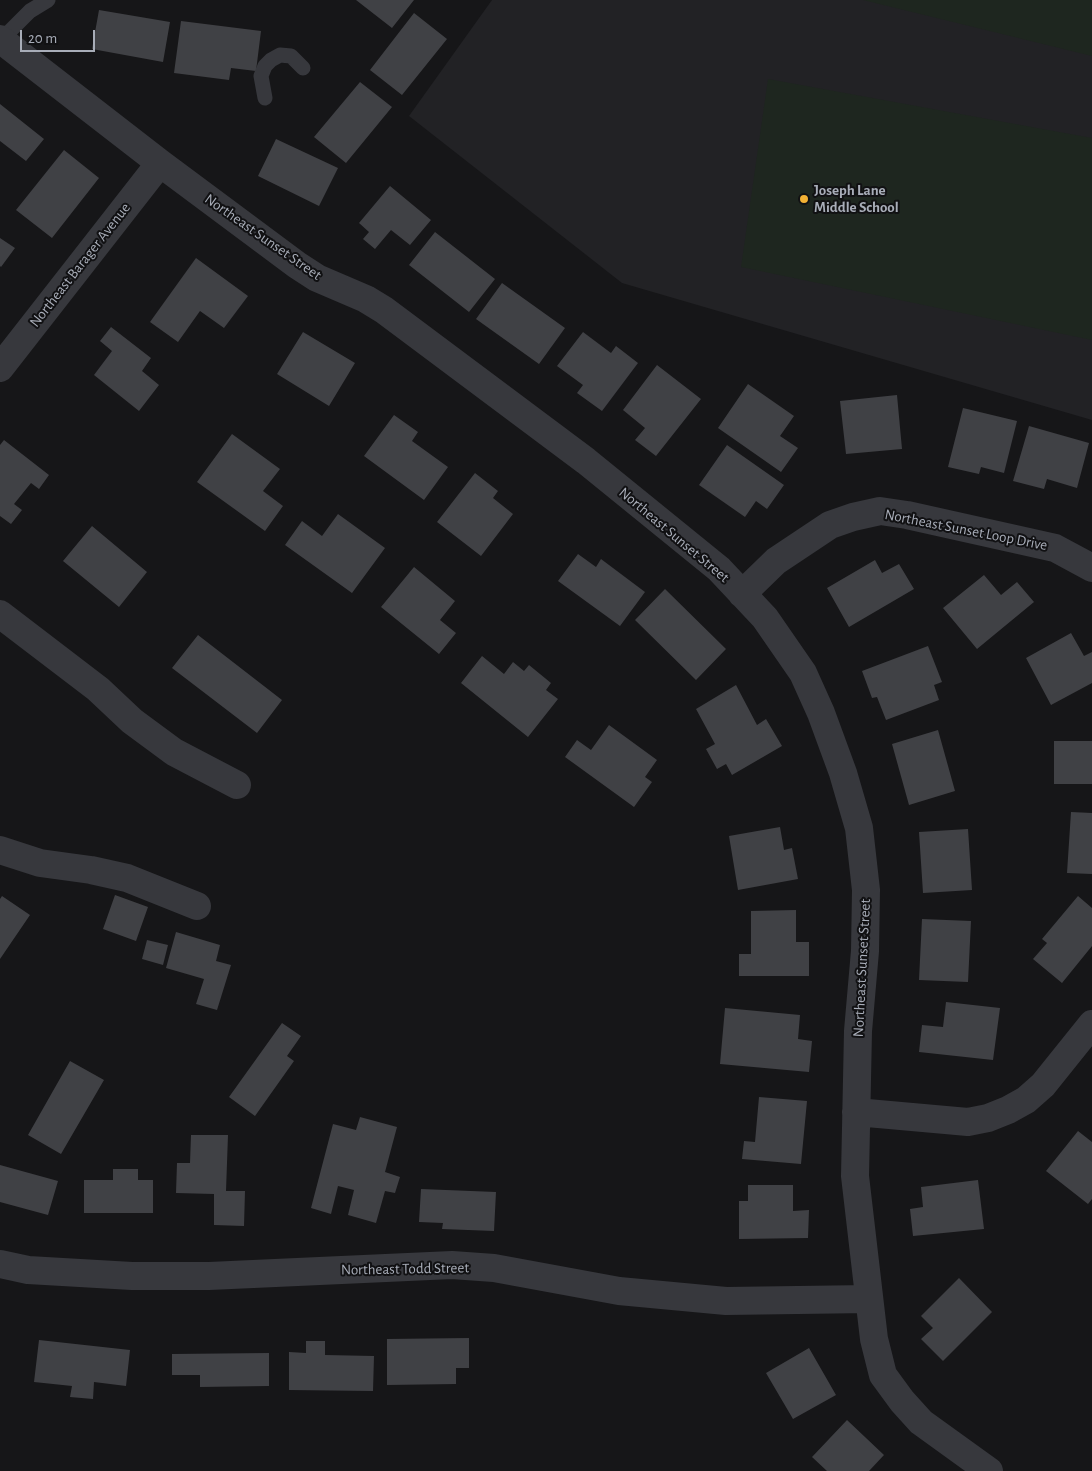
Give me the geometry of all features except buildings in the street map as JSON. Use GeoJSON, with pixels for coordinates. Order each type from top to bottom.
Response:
{"type":"FeatureCollection","features":[{"type":"Feature","properties":{"kind":"street","name":"Northeast Sunset Street"},"geometry":{"type":"LineString","coordinates":[[1,39],[160,163],[297,266],[317,278],[366,299],[384,310],[586,461],[719,569],[764,618],[802,673],[821,713],[843,773],[859,828],[866,890],[865,951],[858,1031],[855,1176],[874,1339],[883,1375],[902,1401],[921,1422],[989,1471]]}},
{"type":"Feature","properties":{"kind":"street","name":"Northeast Barager Avenue"},"geometry":{"type":"LineString","coordinates":[[0,368],[160,163]]}},
{"type":"Feature","properties":{"kind":"street","name":"Northeast Sunset Loop Drive"},"geometry":{"type":"LineString","coordinates":[[742,594],[776,560],[830,525],[853,517],[880,511],[907,515],[1055,548],[1092,568]]}},
{"type":"Feature","properties":{"kind":"street"},"geometry":{"type":"LineString","coordinates":[[0,614],[98,689],[132,721],[174,752],[237,785]]}},
{"type":"Feature","properties":{"kind":"street"},"geometry":{"type":"LineString","coordinates":[[0,850],[40,862],[127,878],[197,906]]}},
{"type":"Feature","properties":{"kind":"street"},"geometry":{"type":"LineString","coordinates":[[856,1112],[968,1122],[988,1118],[1026,1100],[1043,1085],[1092,1024]]}},
{"type":"Feature","properties":{"kind":"street","name":"Northeast Todd Street"},"geometry":{"type":"LineString","coordinates":[[0,1264],[28,1270],[132,1276],[209,1276],[452,1265],[494,1268],[619,1291],[726,1301],[869,1299]]}},
{"type":"Feature","properties":{"kind":"lane"},"geometry":{"type":"LineString","coordinates":[[1,39],[30,11],[48,0]]}},
{"type":"Feature","properties":{"kind":"lane"},"geometry":{"type":"LineString","coordinates":[[265,98],[261,76],[265,66],[271,60],[280,55],[291,56],[304,68]]}},
{"type":"Feature","properties":{"kind":"shaded area","name":"Joseph Lane Middle School"},"geometry":{"type":"Polygon","coordinates":[[[492,0],[1092,0],[1092,420],[622,283],[409,116],[492,0]]]}},
{"type":"Feature","properties":{"kind":"shaded area"},"geometry":{"type":"Polygon","coordinates":[[[863,0],[1092,0],[1092,56],[863,0]]]}},
{"type":"Feature","properties":{"kind":"shaded area"},"geometry":{"type":"Polygon","coordinates":[[[768,79],[1092,138],[1092,340],[741,267],[768,79]]]}},
{"type":"Feature","properties":{"kind":"place","name":"Joseph Lane Middle School"},"geometry":{"type":"Point","coordinates":[804,199]}}]}
